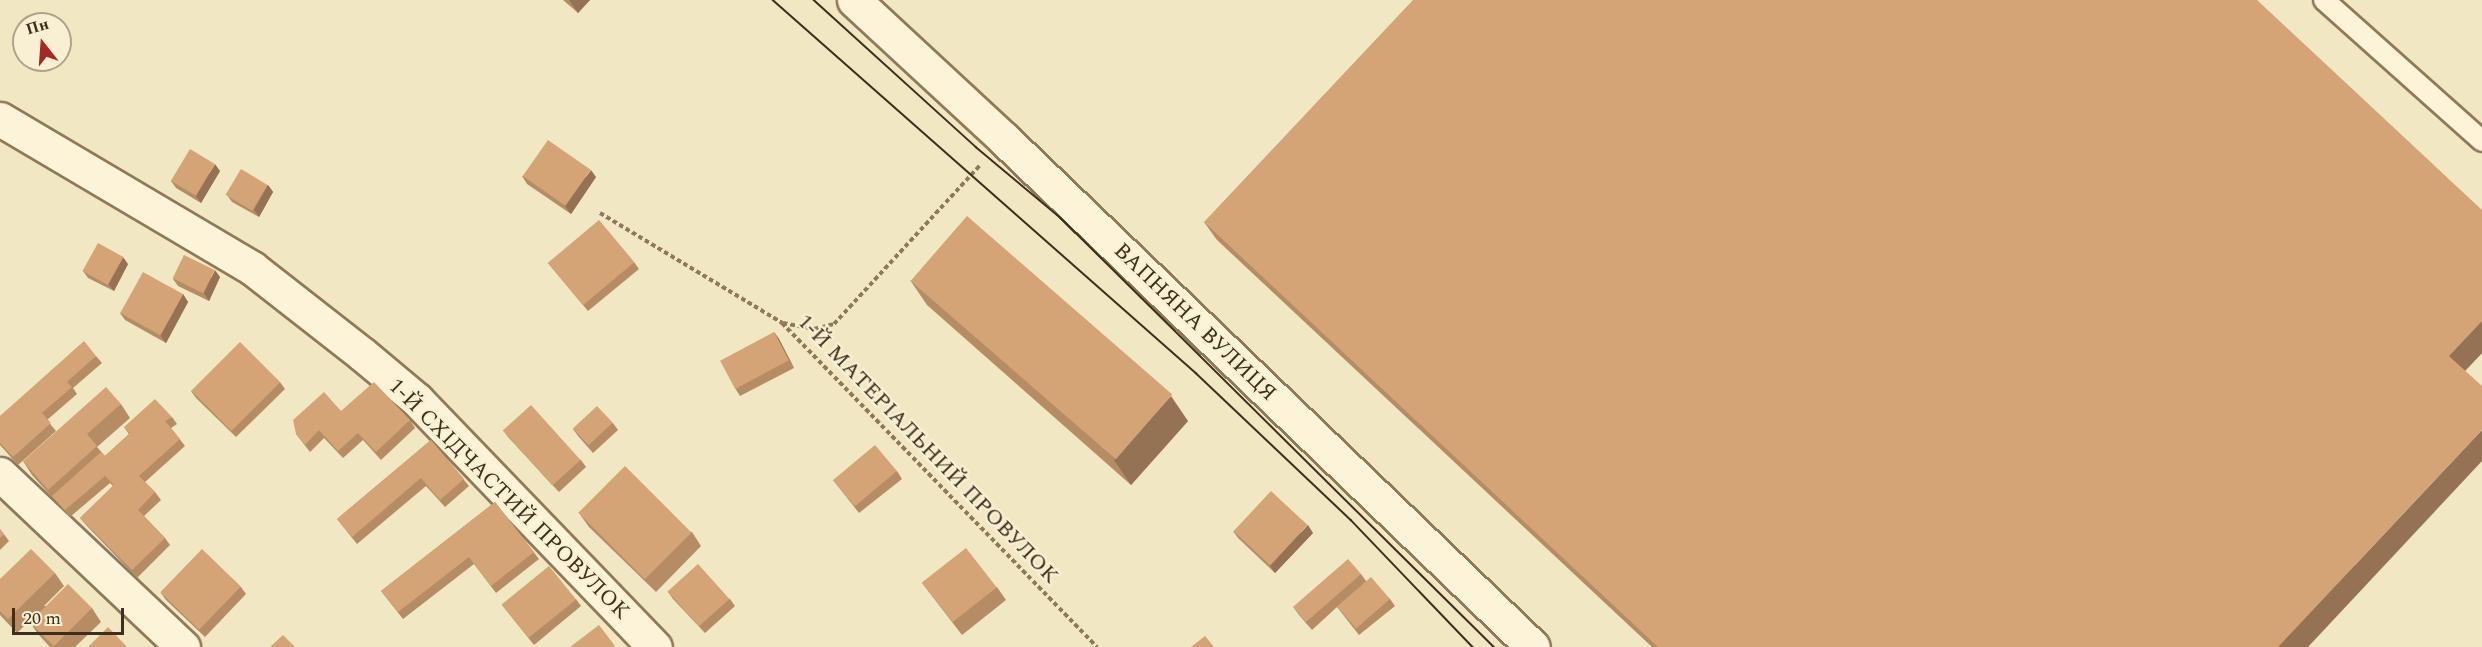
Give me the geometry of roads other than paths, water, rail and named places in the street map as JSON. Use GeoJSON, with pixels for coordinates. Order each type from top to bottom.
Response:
{"type":"FeatureCollection","features":[{"type":"Feature","properties":{"kind":"street","name":"ВАПНЯНА ВУЛИЦЯ"},"geometry":{"type":"LineString","coordinates":[[854,0],[1004,139],[1533,647]]}},
{"type":"Feature","properties":{"kind":"street","name":"1-Й СХІДЧАСТИЙ ПРОВУЛОК"},"geometry":{"type":"LineString","coordinates":[[0,119],[252,268],[362,354],[417,400],[655,647]]}},
{"type":"Feature","properties":{"kind":"street"},"geometry":{"type":"LineString","coordinates":[[0,474],[183,647]]}},
{"type":"Feature","properties":{"kind":"lane"},"geometry":{"type":"LineString","coordinates":[[2324,0],[2482,141]]}},
{"type":"Feature","properties":{"kind":"tram line"},"geometry":{"type":"LineString","coordinates":[[773,0],[1196,373],[1351,520],[1473,647]]}},
{"type":"Feature","properties":{"kind":"tram line"},"geometry":{"type":"LineString","coordinates":[[814,0],[976,147],[1061,218],[1494,647]]}}]}
